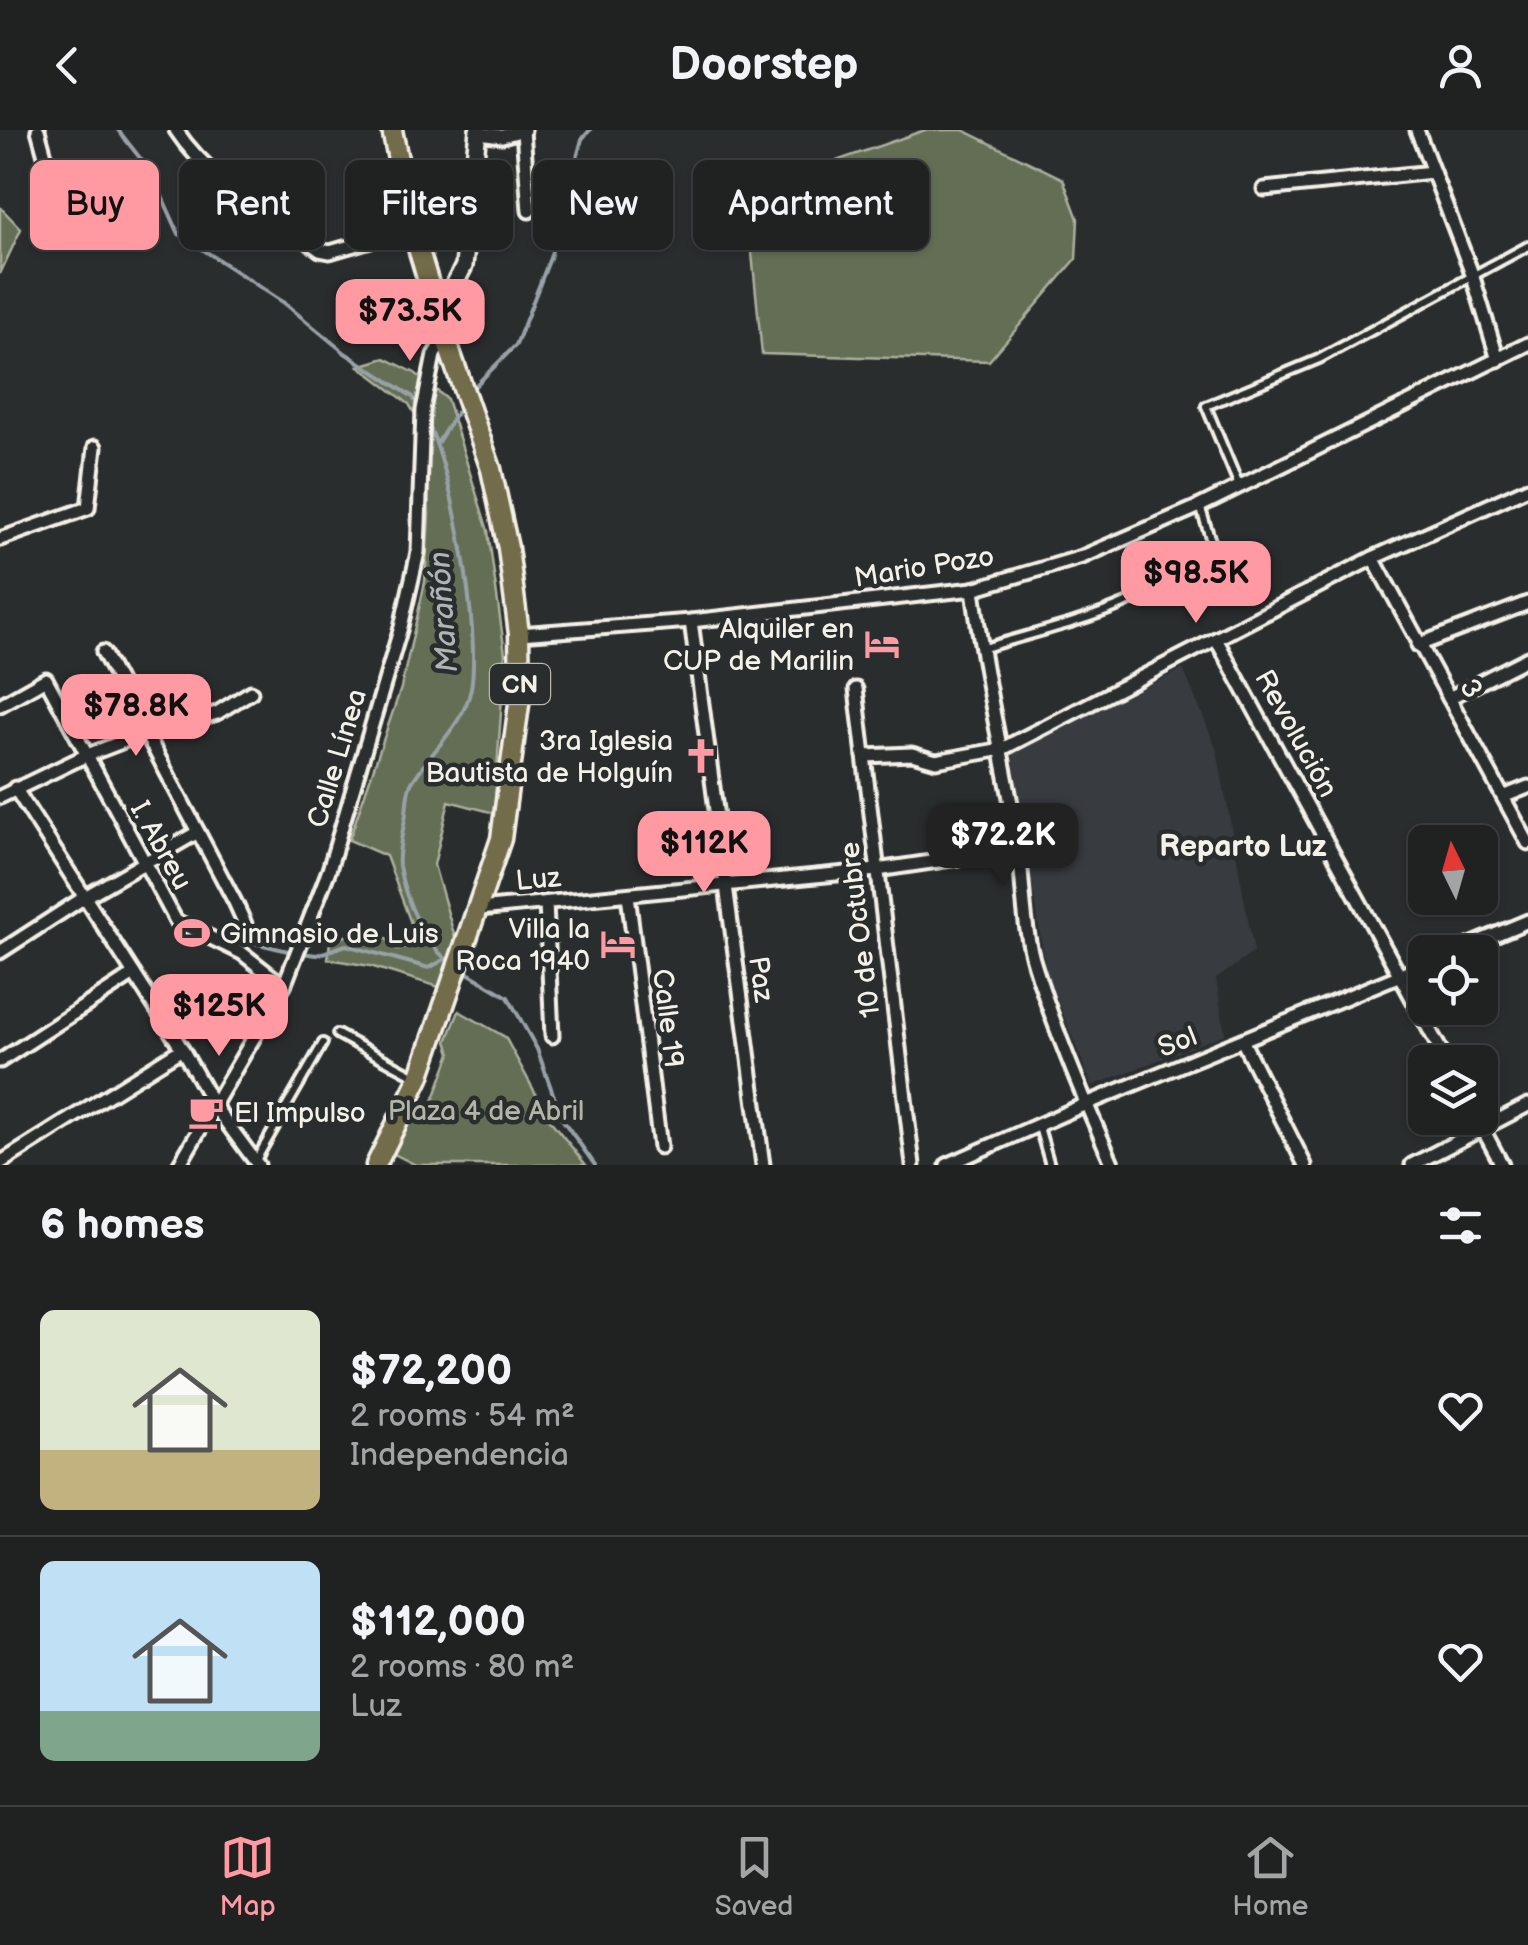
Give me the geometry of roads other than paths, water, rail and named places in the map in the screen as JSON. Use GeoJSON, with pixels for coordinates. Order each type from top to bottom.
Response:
{"type":"FeatureCollection","features":[{"type":"Feature","properties":{"kind":"main road","name":"CN"},"geometry":{"type":"LineString","coordinates":[[392,130],[398,160]]}},
{"type":"Feature","properties":{"kind":"main road","name":"CN"},"geometry":{"type":"LineString","coordinates":[[383,1163],[418,1078],[502,839],[520,697],[518,634],[508,548],[491,469],[418,250]]}},
{"type":"Feature","properties":{"kind":"street"},"geometry":{"type":"LineString","coordinates":[[38,130],[46,160]]}},
{"type":"Feature","properties":{"kind":"street"},"geometry":{"type":"LineString","coordinates":[[176,130],[214,173],[320,250],[345,248]]}},
{"type":"Feature","properties":{"kind":"street"},"geometry":{"type":"LineString","coordinates":[[1417,130],[1472,274],[1498,360]]}},
{"type":"Feature","properties":{"kind":"street"},"geometry":{"type":"LineString","coordinates":[[438,316],[464,266],[478,132],[502,136],[524,131],[529,211]]}},
{"type":"Feature","properties":{"kind":"street"},"geometry":{"type":"LineString","coordinates":[[1264,190],[1433,172]]}},
{"type":"Feature","properties":{"kind":"street","name":"Calle Línea"},"geometry":{"type":"LineString","coordinates":[[179,1165],[284,986],[329,870],[402,626],[418,552],[422,410],[434,355],[445,337]]}},
{"type":"Feature","properties":{"kind":"street","name":"Mario Pozo"},"geometry":{"type":"LineString","coordinates":[[518,634],[691,621],[973,589],[1082,557],[1200,506],[1528,344]]}},
{"type":"Feature","properties":{"kind":"street"},"geometry":{"type":"LineString","coordinates":[[0,539],[88,508],[95,447]]}},
{"type":"Feature","properties":{"kind":"street"},"geometry":{"type":"LineString","coordinates":[[864,756],[912,754],[936,761],[1002,749],[1373,558],[1528,488]]}},
{"type":"Feature","properties":{"kind":"street","name":"3"},"geometry":{"type":"LineString","coordinates":[[1373,558],[1528,842]]}},
{"type":"Feature","properties":{"kind":"street"},"geometry":{"type":"LineString","coordinates":[[973,589],[980,650],[1019,849],[1033,961],[1113,1165]]}},
{"type":"Feature","properties":{"kind":"street"},"geometry":{"type":"LineString","coordinates":[[1418,645],[1528,602]]}},
{"type":"Feature","properties":{"kind":"street","name":"Paz"},"geometry":{"type":"LineString","coordinates":[[691,621],[763,1165]]}},
{"type":"Feature","properties":{"kind":"street","name":"Revolución"},"geometry":{"type":"LineString","coordinates":[[1216,639],[1439,1045]]}},
{"type":"Feature","properties":{"kind":"street"},"geometry":{"type":"LineString","coordinates":[[103,652],[245,924],[243,936]]}},
{"type":"Feature","properties":{"kind":"street"},"geometry":{"type":"LineString","coordinates":[[1449,698],[1528,658]]}},
{"type":"Feature","properties":{"kind":"street","name":"I. Abreu"},"geometry":{"type":"LineString","coordinates":[[0,704],[46,679],[176,921],[242,953],[284,986]]}},
{"type":"Feature","properties":{"kind":"street","name":"10 de Octubre"},"geometry":{"type":"LineString","coordinates":[[856,689],[913,1165]]}},
{"type":"Feature","properties":{"kind":"street"},"geometry":{"type":"LineString","coordinates":[[0,798],[85,756],[145,733],[217,713],[252,692]]}},
{"type":"Feature","properties":{"kind":"street"},"geometry":{"type":"LineString","coordinates":[[1503,797],[1528,787]]}},
{"type":"Feature","properties":{"kind":"street"},"geometry":{"type":"LineString","coordinates":[[14,788],[215,1107],[257,1163]]}},
{"type":"Feature","properties":{"kind":"street"},"geometry":{"type":"LineString","coordinates":[[0,952],[198,832]]}},
{"type":"Feature","properties":{"kind":"street","name":"Luz"},"geometry":{"type":"LineString","coordinates":[[479,908],[877,870],[1019,849]]}},
{"type":"Feature","properties":{"kind":"street","name":"Calle 19"},"geometry":{"type":"LineString","coordinates":[[628,895],[660,1147]]}},
{"type":"Feature","properties":{"kind":"street"},"geometry":{"type":"LineString","coordinates":[[546,903],[552,1036]]}},
{"type":"Feature","properties":{"kind":"street"},"geometry":{"type":"LineString","coordinates":[[1495,935],[1528,921]]}},
{"type":"Feature","properties":{"kind":"street","name":"Sol"},"geometry":{"type":"LineString","coordinates":[[947,1165],[1408,972]]}},
{"type":"Feature","properties":{"kind":"street"},"geometry":{"type":"LineString","coordinates":[[0,1061],[134,974]]}},
{"type":"Feature","properties":{"kind":"street"},"geometry":{"type":"LineString","coordinates":[[1243,1042],[1305,1165]]}},
{"type":"Feature","properties":{"kind":"street"},"geometry":{"type":"LineString","coordinates":[[0,1163],[182,1049]]}},
{"type":"Feature","properties":{"kind":"street"},"geometry":{"type":"LineString","coordinates":[[1498,1115],[1528,1105]]}},
{"type":"Feature","properties":{"kind":"street"},"geometry":{"type":"LineString","coordinates":[[1412,1165],[1459,1135]]}},
{"type":"Feature","properties":{"kind":"street"},"geometry":{"type":"LineString","coordinates":[[1486,1135],[1502,1165]]}},
{"type":"Feature","properties":{"kind":"lane"},"geometry":{"type":"LineString","coordinates":[[1240,488],[1206,406],[1319,360],[1528,246]]}},
{"type":"Feature","properties":{"kind":"lane"},"geometry":{"type":"LineString","coordinates":[[980,650],[1126,602],[1170,581],[1206,552],[1212,541],[1200,506]]}},
{"type":"Feature","properties":{"kind":"lane"},"geometry":{"type":"LineString","coordinates":[[337,1034],[418,1078]]}},
{"type":"Feature","properties":{"kind":"lane"},"geometry":{"type":"LineString","coordinates":[[257,1163],[323,1043]]}},
{"type":"Feature","properties":{"kind":"lane"},"geometry":{"type":"LineString","coordinates":[[1038,1126],[1050,1165]]}},
{"type":"Feature","properties":{"kind":"waterway"},"geometry":{"type":"LineString","coordinates":[[118,130],[151,172],[179,234],[283,302],[345,353],[413,397],[419,408]]}},
{"type":"Feature","properties":{"kind":"waterway","name":"Marañón"},"geometry":{"type":"LineString","coordinates":[[470,391],[516,345],[550,258],[582,139],[590,130]]}},
{"type":"Feature","properties":{"kind":"waterway","name":"Marañón"},"geometry":{"type":"LineString","coordinates":[[438,442],[462,404]]}},
{"type":"Feature","properties":{"kind":"waterway","name":"Marañón"},"geometry":{"type":"LineString","coordinates":[[426,420],[455,512],[468,592],[473,662],[471,688],[461,714],[410,787],[399,866],[417,921],[433,946],[453,964]]}},
{"type":"Feature","properties":{"kind":"waterway"},"geometry":{"type":"LineString","coordinates":[[234,938],[292,952]]}},
{"type":"Feature","properties":{"kind":"waterway"},"geometry":{"type":"LineString","coordinates":[[301,953],[317,955],[346,945],[429,968],[445,959]]}},
{"type":"Feature","properties":{"kind":"waterway","name":"Marañón"},"geometry":{"type":"LineString","coordinates":[[461,969],[508,997],[537,1049],[562,1119],[595,1165]]}},
{"type":"Feature","properties":{"kind":"place","name":"Alquiler en CUP de Marilin"},"geometry":{"type":"Point","coordinates":[882,644]}},
{"type":"Feature","properties":{"kind":"place","name":"3ra Iglesia Bautista de Holguín"},"geometry":{"type":"Point","coordinates":[701,756]}},
{"type":"Feature","properties":{"kind":"place","name":"Gimnasio de Luis"},"geometry":{"type":"Point","coordinates":[192,933]}},
{"type":"Feature","properties":{"kind":"place","name":"Villa la Roca 1940"},"geometry":{"type":"Point","coordinates":[618,944]}},
{"type":"Feature","properties":{"kind":"place","name":"El Impulso"},"geometry":{"type":"Point","coordinates":[206,1112]}},
{"type":"Feature","properties":{"kind":"district","name":"Reparto Luz"},"geometry":{"type":"Point","coordinates":[1243,846]}},
{"type":"Feature","properties":{"kind":"park label","name":"Plaza 4 de Abril"},"geometry":{"type":"Point","coordinates":[486,1110]}}]}
